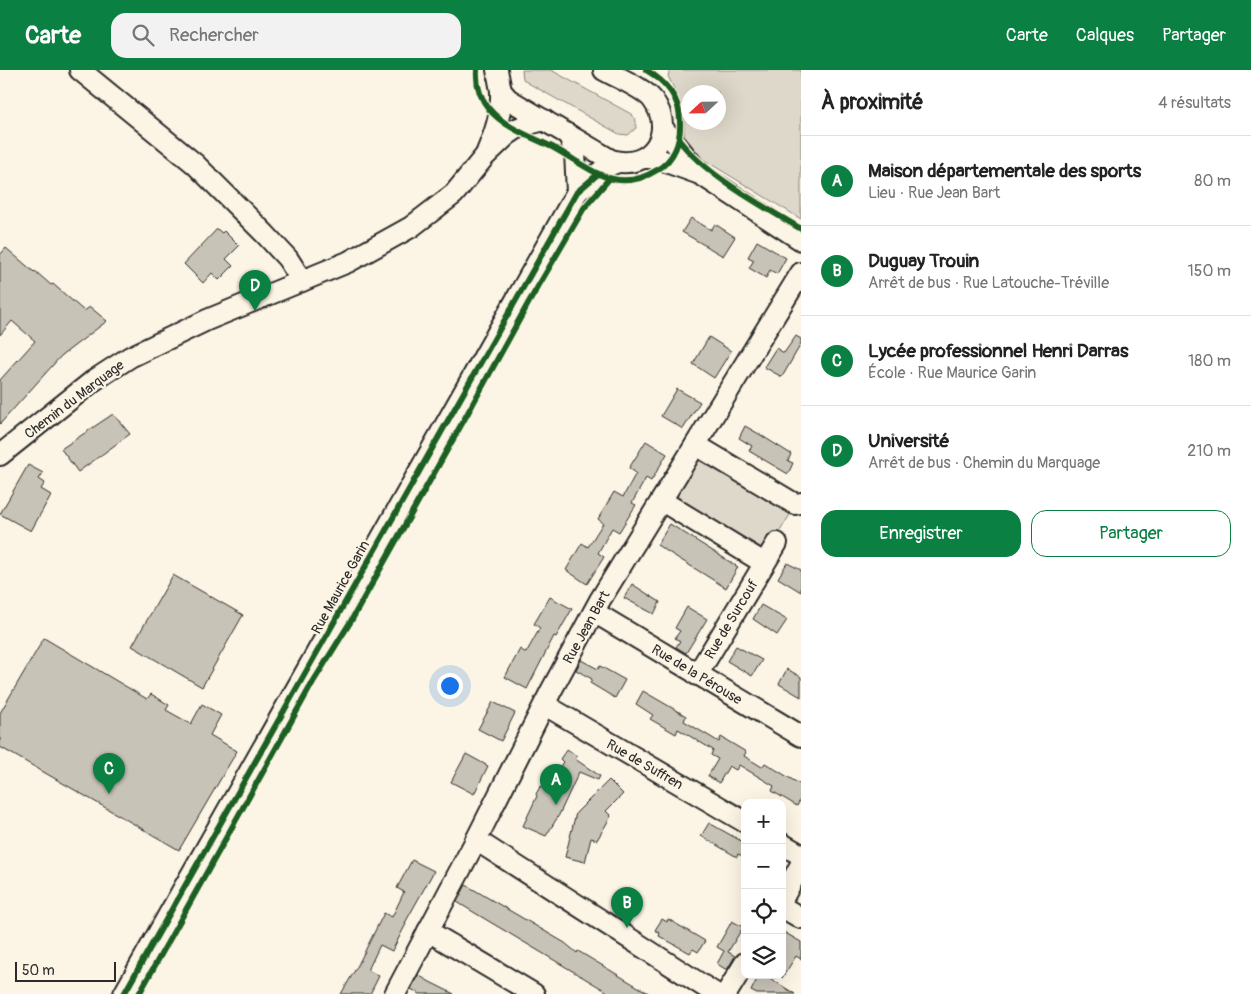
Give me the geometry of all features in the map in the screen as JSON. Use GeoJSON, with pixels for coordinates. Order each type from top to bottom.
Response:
{"type":"FeatureCollection","features":[{"type":"Feature","properties":{"kind":"street"},"geometry":{"type":"LineString","coordinates":[[80,70],[195,164],[288,259],[302,282]]}},
{"type":"Feature","properties":{"kind":"street"},"geometry":{"type":"LineString","coordinates":[[604,70],[645,93],[652,99],[662,119],[661,137],[658,146],[644,158]]}},
{"type":"Feature","properties":{"kind":"street"},"geometry":{"type":"LineString","coordinates":[[497,76],[508,99],[611,160],[628,162],[644,158],[655,158],[700,174],[801,240]]}},
{"type":"Feature","properties":{"kind":"street","name":"Chemin du Marquage"},"geometry":{"type":"LineString","coordinates":[[485,156],[494,136],[502,106],[497,76]]}},
{"type":"Feature","properties":{"kind":"street","name":"Chemin du Marquage"},"geometry":{"type":"LineString","coordinates":[[0,455],[93,380],[130,356],[207,320],[348,262],[411,227],[454,194],[485,156],[516,129],[544,120]]}},
{"type":"Feature","properties":{"kind":"street"},"geometry":{"type":"LineString","coordinates":[[662,127],[700,174]]}},
{"type":"Feature","properties":{"kind":"street"},"geometry":{"type":"LineString","coordinates":[[569,135],[575,153],[577,192]]}},
{"type":"Feature","properties":{"kind":"street","name":"Rue Maurice Garin"},"geometry":{"type":"LineString","coordinates":[[124,994],[577,192],[607,166],[618,162]]}},
{"type":"Feature","properties":{"kind":"street","name":"Rue Jean Bart"},"geometry":{"type":"LineString","coordinates":[[394,994],[476,840],[533,724],[594,612],[801,274]]}},
{"type":"Feature","properties":{"kind":"street"},"geometry":{"type":"LineString","coordinates":[[696,445],[794,504],[801,503]]}},
{"type":"Feature","properties":{"kind":"street"},"geometry":{"type":"LineString","coordinates":[[662,501],[764,563]]}},
{"type":"Feature","properties":{"kind":"street","name":"Rue de Surcouf"},"geometry":{"type":"LineString","coordinates":[[697,675],[777,543]]}},
{"type":"Feature","properties":{"kind":"street","name":"Rue de la Pérouse"},"geometry":{"type":"LineString","coordinates":[[594,612],[801,736]]}},
{"type":"Feature","properties":{"kind":"street","name":"Rue de Suffren"},"geometry":{"type":"LineString","coordinates":[[545,705],[741,820]]}},
{"type":"Feature","properties":{"kind":"street"},"geometry":{"type":"LineString","coordinates":[[476,840],[716,994]]}},
{"type":"Feature","properties":{"kind":"street"},"geometry":{"type":"LineString","coordinates":[[786,846],[801,855]]}},
{"type":"Feature","properties":{"kind":"street"},"geometry":{"type":"LineString","coordinates":[[786,892],[801,864]]}},
{"type":"Feature","properties":{"kind":"street"},"geometry":{"type":"LineString","coordinates":[[786,909],[801,918]]}},
{"type":"Feature","properties":{"kind":"street"},"geometry":{"type":"LineString","coordinates":[[428,931],[534,994]]}},
{"type":"Feature","properties":{"kind":"street"},"geometry":{"type":"LineString","coordinates":[[726,994],[741,970]]}},
{"type":"Feature","properties":{"kind":"shaded area"},"geometry":{"type":"Polygon","coordinates":[[[522,70],[551,70],[631,114],[635,118],[636,128],[628,135],[619,134],[528,83],[523,79],[522,70]]]}},
{"type":"Feature","properties":{"kind":"shaded area"},"geometry":{"type":"Polygon","coordinates":[[[670,70],[801,70],[801,219],[701,158],[684,143],[684,130],[726,130],[726,85],[681,85],[681,103],[668,76],[670,70]]]}},
{"type":"Feature","properties":{"kind":"shaded area"},"geometry":{"type":"Polygon","coordinates":[[[702,454],[791,513],[766,554],[674,504],[672,495],[695,457],[702,454]]]}},
{"type":"Feature","properties":{"kind":"building"},"geometry":{"type":"Polygon","coordinates":[[[691,218],[711,230],[715,224],[735,237],[723,256],[682,232],[691,218]]]}},
{"type":"Feature","properties":{"kind":"building"},"geometry":{"type":"Polygon","coordinates":[[[217,229],[222,233],[224,231],[239,246],[226,259],[233,266],[219,280],[212,273],[203,283],[184,264],[217,229]]]}},
{"type":"Feature","properties":{"kind":"building"},"geometry":{"type":"Polygon","coordinates":[[[757,241],[786,258],[777,274],[770,270],[766,278],[749,268],[754,260],[748,257],[757,241]]]}},
{"type":"Feature","properties":{"kind":"building"},"geometry":{"type":"Polygon","coordinates":[[[6,248],[34,272],[51,285],[53,284],[84,311],[90,307],[107,321],[61,356],[0,424],[0,380],[35,341],[12,321],[0,335],[0,255],[6,248]]]}},
{"type":"Feature","properties":{"kind":"building"},"geometry":{"type":"Polygon","coordinates":[[[796,336],[801,339],[801,344],[782,377],[764,367],[776,348],[784,353],[796,336]]]}},
{"type":"Feature","properties":{"kind":"building"},"geometry":{"type":"Polygon","coordinates":[[[709,337],[731,351],[714,378],[693,364],[709,337]]]}},
{"type":"Feature","properties":{"kind":"building"},"geometry":{"type":"Polygon","coordinates":[[[677,389],[700,402],[683,429],[661,416],[677,389]]]}},
{"type":"Feature","properties":{"kind":"building"},"geometry":{"type":"Polygon","coordinates":[[[113,414],[130,434],[78,472],[61,449],[113,414]]]}},
{"type":"Feature","properties":{"kind":"building"},"geometry":{"type":"Polygon","coordinates":[[[745,426],[791,454],[788,461],[793,463],[788,474],[749,451],[752,446],[739,438],[745,426]]]}},
{"type":"Feature","properties":{"kind":"building"},"geometry":{"type":"Polygon","coordinates":[[[646,441],[667,454],[651,481],[646,478],[632,503],[636,505],[619,532],[612,528],[598,553],[604,557],[587,584],[566,570],[582,543],[588,547],[603,523],[598,519],[614,492],[623,497],[636,473],[629,468],[646,441]]]}},
{"type":"Feature","properties":{"kind":"building"},"geometry":{"type":"Polygon","coordinates":[[[28,465],[43,473],[39,479],[45,483],[41,489],[51,495],[31,531],[0,514],[28,465]]]}},
{"type":"Feature","properties":{"kind":"building"},"geometry":{"type":"Polygon","coordinates":[[[670,524],[738,567],[726,588],[657,545],[670,524]]]}},
{"type":"Feature","properties":{"kind":"building"},"geometry":{"type":"Polygon","coordinates":[[[787,563],[801,570],[801,592],[778,578],[787,563]]]}},
{"type":"Feature","properties":{"kind":"building"},"geometry":{"type":"Polygon","coordinates":[[[173,575],[243,615],[202,687],[132,646],[173,575]]]}},
{"type":"Feature","properties":{"kind":"building"},"geometry":{"type":"Polygon","coordinates":[[[632,584],[660,602],[654,614],[624,598],[632,584]]]}},
{"type":"Feature","properties":{"kind":"building"},"geometry":{"type":"Polygon","coordinates":[[[550,597],[572,609],[556,637],[554,636],[527,689],[505,677],[520,649],[526,653],[540,628],[534,624],[550,597]]]}},
{"type":"Feature","properties":{"kind":"building"},"geometry":{"type":"Polygon","coordinates":[[[761,605],[787,620],[777,635],[753,619],[761,605]]]}},
{"type":"Feature","properties":{"kind":"building"},"geometry":{"type":"Polygon","coordinates":[[[687,607],[707,619],[686,653],[676,647],[680,641],[675,638],[680,631],[675,628],[687,607]]]}},
{"type":"Feature","properties":{"kind":"building"},"geometry":{"type":"Polygon","coordinates":[[[44,638],[147,699],[151,694],[169,705],[166,710],[191,724],[202,704],[221,715],[210,735],[237,751],[179,850],[0,747],[0,713],[44,638]]]}},
{"type":"Feature","properties":{"kind":"building"},"geometry":{"type":"Polygon","coordinates":[[[736,646],[762,660],[752,676],[727,661],[736,646]]]}},
{"type":"Feature","properties":{"kind":"building"},"geometry":{"type":"Polygon","coordinates":[[[581,660],[598,669],[600,666],[625,680],[615,698],[590,683],[592,679],[576,670],[581,660]]]}},
{"type":"Feature","properties":{"kind":"building"},"geometry":{"type":"Polygon","coordinates":[[[787,669],[801,677],[801,697],[779,684],[787,669]]]}},
{"type":"Feature","properties":{"kind":"building"},"geometry":{"type":"Polygon","coordinates":[[[643,691],[686,716],[684,721],[719,742],[721,737],[746,752],[744,756],[762,767],[765,763],[801,785],[801,798],[797,806],[772,791],[774,786],[739,765],[736,770],[729,766],[719,783],[708,776],[718,759],[711,755],[713,750],[678,729],[676,734],[650,719],[653,715],[636,704],[643,691]]]}},
{"type":"Feature","properties":{"kind":"building"},"geometry":{"type":"Polygon","coordinates":[[[493,702],[515,713],[501,741],[478,729],[493,702]]]}},
{"type":"Feature","properties":{"kind":"building"},"geometry":{"type":"Polygon","coordinates":[[[567,749],[577,756],[575,759],[600,776],[598,780],[579,772],[559,815],[546,836],[523,826],[540,787],[548,784],[563,762],[560,759],[567,749]]]}},
{"type":"Feature","properties":{"kind":"building"},"geometry":{"type":"Polygon","coordinates":[[[466,754],[488,766],[474,794],[451,782],[466,754]]]}},
{"type":"Feature","properties":{"kind":"building"},"geometry":{"type":"Polygon","coordinates":[[[609,780],[623,794],[606,811],[611,816],[597,840],[591,838],[585,862],[565,857],[576,813],[609,780]]]}},
{"type":"Feature","properties":{"kind":"building"},"geometry":{"type":"Polygon","coordinates":[[[709,823],[741,841],[741,855],[738,854],[737,857],[701,836],[709,823]]]}},
{"type":"Feature","properties":{"kind":"building"},"geometry":{"type":"Polygon","coordinates":[[[412,860],[434,871],[405,923],[392,951],[380,945],[368,970],[379,976],[370,994],[341,994],[384,913],[392,917],[404,892],[397,888],[412,860]]]}},
{"type":"Feature","properties":{"kind":"building"},"geometry":{"type":"Polygon","coordinates":[[[466,885],[565,943],[577,953],[578,951],[650,994],[611,994],[457,902],[466,885]]]}},
{"type":"Feature","properties":{"kind":"building"},"geometry":{"type":"Polygon","coordinates":[[[662,919],[667,922],[668,919],[705,941],[698,952],[693,949],[690,953],[659,936],[660,933],[655,930],[662,919]]]}},
{"type":"Feature","properties":{"kind":"building"},"geometry":{"type":"Polygon","coordinates":[[[732,921],[741,926],[741,930],[728,952],[735,956],[727,970],[717,964],[724,951],[717,947],[732,921]]]}},
{"type":"Feature","properties":{"kind":"building"},"geometry":{"type":"Polygon","coordinates":[[[786,933],[801,942],[801,959],[796,956],[786,972],[786,933]]]}},
{"type":"Feature","properties":{"kind":"building"},"geometry":{"type":"Polygon","coordinates":[[[418,975],[454,994],[420,994],[411,989],[418,975]]]}},
{"type":"Feature","properties":{"kind":"building"},"geometry":{"type":"Polygon","coordinates":[[[757,979],[771,979],[795,994],[757,994],[751,991],[757,979]]]}},
{"type":"Feature","properties":{"kind":"cycle path"},"geometry":{"type":"LineString","coordinates":[[477,70],[477,80],[481,96],[489,109],[503,122],[603,176],[629,180],[642,177],[663,166],[672,155],[678,142],[680,128],[679,113],[674,98],[665,85],[646,70]]}},
{"type":"Feature","properties":{"kind":"cycle path"},"geometry":{"type":"LineString","coordinates":[[679,140],[690,153],[719,177],[801,229]]}},
{"type":"Feature","properties":{"kind":"cycle path"},"geometry":{"type":"LineString","coordinates":[[124,994],[577,192],[598,174]]}},
{"type":"Feature","properties":{"kind":"cycle path"},"geometry":{"type":"LineString","coordinates":[[139,994],[313,682],[351,621],[529,302],[584,208],[609,179]]}},
{"type":"Feature","properties":{"kind":"place","name":"Université"},"geometry":{"type":"Point","coordinates":[255,311]}},
{"type":"Feature","properties":{"kind":"place","name":"Lycée professionnel Henri Darras"},"geometry":{"type":"Point","coordinates":[109,794]}},
{"type":"Feature","properties":{"kind":"place","name":"Maison départementale des sports"},"geometry":{"type":"Point","coordinates":[556,805]}},
{"type":"Feature","properties":{"kind":"place","name":"Duguay Trouin"},"geometry":{"type":"Point","coordinates":[627,928]}}]}
